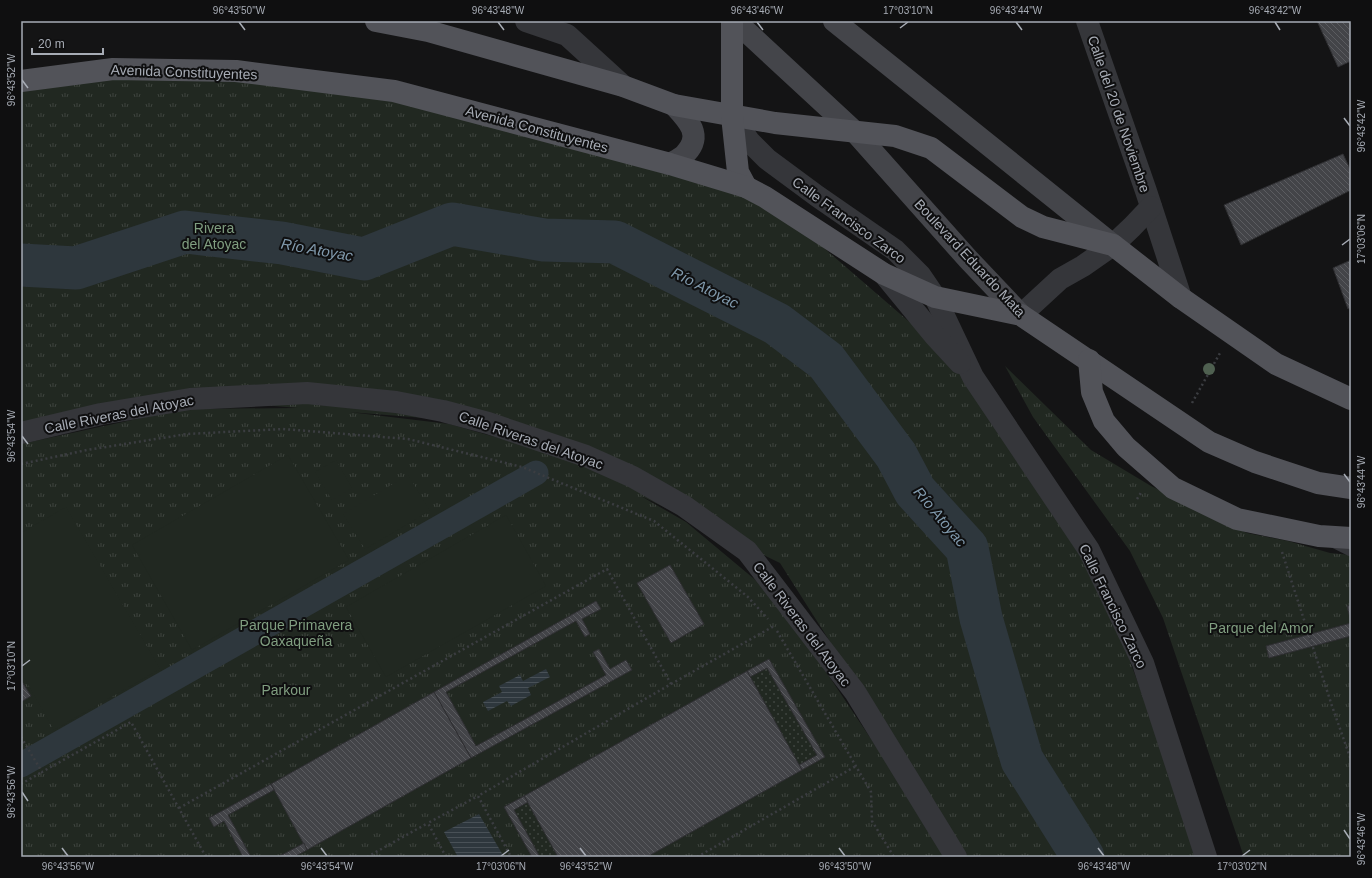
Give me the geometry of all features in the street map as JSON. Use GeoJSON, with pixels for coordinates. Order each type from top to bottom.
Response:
{"type":"FeatureCollection","features":[{"type":"Feature","properties":{"kind":"main road"},"geometry":{"type":"LineString","coordinates":[[376,21],[428,31],[623,86],[674,105],[775,123],[895,136],[931,148],[1022,217],[1043,228],[1113,245]]}},
{"type":"Feature","properties":{"kind":"main road"},"geometry":{"type":"LineString","coordinates":[[732,21],[732,116],[738,172],[746,186]]}},
{"type":"Feature","properties":{"kind":"main road","name":"Boulevard Eduardo Mata"},"geometry":{"type":"LineString","coordinates":[[735,21],[855,132],[968,259],[1021,315],[1209,442],[1268,466],[1318,483],[1351,488]]}},
{"type":"Feature","properties":{"kind":"main road"},"geometry":{"type":"LineString","coordinates":[[834,21],[1181,298],[1276,364],[1351,399]]}},
{"type":"Feature","properties":{"kind":"main road","name":"Avenida Constituyentes"},"geometry":{"type":"LineString","coordinates":[[21,80],[112,69],[236,71],[394,91],[670,164],[746,186],[884,274],[935,297],[1021,315]]}},
{"type":"Feature","properties":{"kind":"main road"},"geometry":{"type":"LineString","coordinates":[[670,164],[685,154],[692,144],[694,132],[687,119],[674,105]]}},
{"type":"Feature","properties":{"kind":"main road"},"geometry":{"type":"LineString","coordinates":[[1089,360],[1092,392],[1104,421],[1126,447],[1173,488],[1237,519],[1319,536],[1351,538]]}},
{"type":"Feature","properties":{"kind":"street"},"geometry":{"type":"LineString","coordinates":[[526,21],[567,35],[623,86]]}},
{"type":"Feature","properties":{"kind":"street","name":"Calle del 20 de Noviembre"},"geometry":{"type":"LineString","coordinates":[[1087,21],[1144,183],[1181,298]]}},
{"type":"Feature","properties":{"kind":"street","name":"Calle Francisco Zarco"},"geometry":{"type":"LineString","coordinates":[[732,116],[749,141],[767,159],[895,250],[920,275],[935,297],[973,377],[1089,550],[1143,663],[1206,857]]}},
{"type":"Feature","properties":{"kind":"street","name":"Calle del 20 de Noviembre"},"geometry":{"type":"LineString","coordinates":[[1021,315],[1060,279],[1083,266],[1113,245],[1151,207]]}},
{"type":"Feature","properties":{"kind":"street","name":"Calle Francisco Zarco"},"geometry":{"type":"LineString","coordinates":[[884,274],[935,336],[973,377]]}},
{"type":"Feature","properties":{"kind":"street","name":"Calle Riveras del Atoyac"},"geometry":{"type":"LineString","coordinates":[[21,433],[101,414],[190,399],[307,393],[396,402],[473,419],[496,425],[586,456],[633,477],[684,506],[747,551],[855,692],[956,857]]}},
{"type":"Feature","properties":{"kind":"lane"},"geometry":{"type":"LineString","coordinates":[[1319,536],[1351,551]]}},
{"type":"Feature","properties":{"kind":"path"},"geometry":{"type":"LineString","coordinates":[[21,464],[87,450],[186,434],[283,429],[408,439],[522,467],[654,521],[748,597],[774,626],[871,792],[872,820],[894,857]]}},
{"type":"Feature","properties":{"kind":"path"},"geometry":{"type":"LineString","coordinates":[[1274,527],[1325,686],[1351,760]]}},
{"type":"Feature","properties":{"kind":"path"},"geometry":{"type":"LineString","coordinates":[[179,808],[607,569],[671,684]]}},
{"type":"Feature","properties":{"kind":"path"},"geometry":{"type":"LineString","coordinates":[[367,857],[478,796],[774,626]]}},
{"type":"Feature","properties":{"kind":"path"},"geometry":{"type":"LineString","coordinates":[[21,784],[131,722],[206,857]]}},
{"type":"Feature","properties":{"kind":"path"},"geometry":{"type":"LineString","coordinates":[[21,737],[42,772]]}},
{"type":"Feature","properties":{"kind":"path"},"geometry":{"type":"LineString","coordinates":[[697,857],[856,766]]}},
{"type":"Feature","properties":{"kind":"path"},"geometry":{"type":"LineString","coordinates":[[478,796],[512,857]]}},
{"type":"Feature","properties":{"kind":"path"},"geometry":{"type":"LineString","coordinates":[[428,824],[446,857]]}},
{"type":"Feature","properties":{"kind":"green space"},"geometry":{"type":"Polygon","coordinates":[[[214,71],[394,91],[765,197],[973,377],[1089,550],[1202,857],[964,857],[948,827],[780,563],[639,495],[686,522],[759,583],[792,621],[950,857],[21,857],[21,444],[183,409],[298,408],[190,399],[21,438],[21,83],[214,71]],[[349,412],[449,424],[551,453],[488,423],[349,412]]]}},
{"type":"Feature","properties":{"kind":"green space","name":"Parque del Amor"},"geometry":{"type":"Polygon","coordinates":[[[1005,366],[1091,450],[1151,486],[1247,533],[1288,541],[1330,553],[1351,555],[1351,857],[1244,857],[1163,618],[1130,551],[1033,417],[1005,366]]]}},
{"type":"Feature","properties":{"kind":"green space"},"geometry":{"type":"Polygon","coordinates":[[[288,455],[349,560],[192,650],[132,545],[288,455]]]}},
{"type":"Feature","properties":{"kind":"green space"},"geometry":{"type":"Polygon","coordinates":[[[336,460],[352,488],[332,500],[315,472],[336,460]]]}},
{"type":"Feature","properties":{"kind":"green space"},"geometry":{"type":"Polygon","coordinates":[[[408,475],[430,511],[365,549],[343,514],[408,475]]]}},
{"type":"Feature","properties":{"kind":"green space"},"geometry":{"type":"Polygon","coordinates":[[[66,507],[160,669],[54,730],[21,672],[21,533],[66,507]]]}},
{"type":"Feature","properties":{"kind":"green space"},"geometry":{"type":"Polygon","coordinates":[[[506,515],[546,586],[386,677],[346,607],[506,515]]]}},
{"type":"Feature","properties":{"kind":"green space"},"geometry":{"type":"Polygon","coordinates":[[[767,668],[817,755],[799,765],[750,677],[767,668]]]}},
{"type":"Feature","properties":{"kind":"green space"},"geometry":{"type":"Polygon","coordinates":[[[528,802],[558,857],[540,857],[514,810],[528,802]]]}},
{"type":"Feature","properties":{"kind":"shaded area"},"geometry":{"type":"Polygon","coordinates":[[[546,669],[550,677],[528,688],[531,695],[511,706],[507,701],[488,711],[483,702],[502,692],[499,686],[520,675],[523,681],[546,669]]]}},
{"type":"Feature","properties":{"kind":"shaded area"},"geometry":{"type":"Polygon","coordinates":[[[479,814],[504,857],[458,857],[444,832],[479,814]]]}},
{"type":"Feature","properties":{"kind":"building"},"geometry":{"type":"Polygon","coordinates":[[[1317,21],[1351,21],[1351,61],[1338,67],[1317,21]]]}},
{"type":"Feature","properties":{"kind":"building"},"geometry":{"type":"Polygon","coordinates":[[[1343,154],[1351,171],[1351,190],[1241,245],[1224,205],[1343,154]]]}},
{"type":"Feature","properties":{"kind":"building"},"geometry":{"type":"Polygon","coordinates":[[[1351,260],[1351,307],[1348,309],[1333,268],[1351,260]]]}},
{"type":"Feature","properties":{"kind":"building"},"geometry":{"type":"Polygon","coordinates":[[[670,565],[704,624],[671,643],[637,583],[670,565]]]}},
{"type":"Feature","properties":{"kind":"building"},"geometry":{"type":"Polygon","coordinates":[[[596,601],[601,609],[582,619],[590,634],[585,637],[576,621],[446,692],[476,746],[606,675],[593,652],[599,649],[610,669],[626,660],[632,670],[471,758],[434,692],[596,601]]]}},
{"type":"Feature","properties":{"kind":"building"},"geometry":{"type":"Polygon","coordinates":[[[1351,605],[1351,622],[1347,606],[1351,605]]]}},
{"type":"Feature","properties":{"kind":"building"},"geometry":{"type":"Polygon","coordinates":[[[1351,623],[1351,636],[1269,658],[1266,646],[1351,623]]]}},
{"type":"Feature","properties":{"kind":"building"},"geometry":{"type":"Polygon","coordinates":[[[769,659],[825,757],[802,770],[799,765],[817,755],[767,668],[750,677],[747,671],[769,659]]]}},
{"type":"Feature","properties":{"kind":"building"},"geometry":{"type":"Polygon","coordinates":[[[747,671],[802,770],[647,857],[558,857],[524,796],[747,671]]]}},
{"type":"Feature","properties":{"kind":"building"},"geometry":{"type":"Polygon","coordinates":[[[21,680],[31,696],[21,702],[21,680]]]}},
{"type":"Feature","properties":{"kind":"building"},"geometry":{"type":"Polygon","coordinates":[[[434,692],[471,758],[307,850],[271,784],[434,692]]]}},
{"type":"Feature","properties":{"kind":"building"},"geometry":{"type":"Polygon","coordinates":[[[271,784],[274,790],[228,815],[251,857],[243,857],[224,821],[214,827],[209,818],[271,784]]]}},
{"type":"Feature","properties":{"kind":"building"},"geometry":{"type":"Polygon","coordinates":[[[524,796],[528,802],[514,810],[540,857],[532,857],[504,807],[524,796]]]}},
{"type":"Feature","properties":{"kind":"building"},"geometry":{"type":"Polygon","coordinates":[[[304,843],[307,850],[294,857],[278,857],[304,843]]]}},
{"type":"Feature","properties":{"kind":"waterway","name":"Río Atoyac"},"geometry":{"type":"LineString","coordinates":[[21,265],[76,268],[185,232],[282,243],[364,259],[452,224],[544,240],[615,242],[777,324],[826,361],[896,455],[915,491],[967,548],[981,618],[1022,760],[1083,857]]}},
{"type":"Feature","properties":{"kind":"waterway"},"geometry":{"type":"LineString","coordinates":[[21,765],[536,473]]}},
{"type":"Feature","properties":{"kind":"park label","name":"Rivera del Atoyac"},"geometry":{"type":"Point","coordinates":[214,236]}},
{"type":"Feature","properties":{"kind":"park label","name":"Parque Primavera Oaxaqueña"},"geometry":{"type":"Point","coordinates":[296,634]}},
{"type":"Feature","properties":{"kind":"park label","name":"Parkour"},"geometry":{"type":"Point","coordinates":[286,690]}}]}
